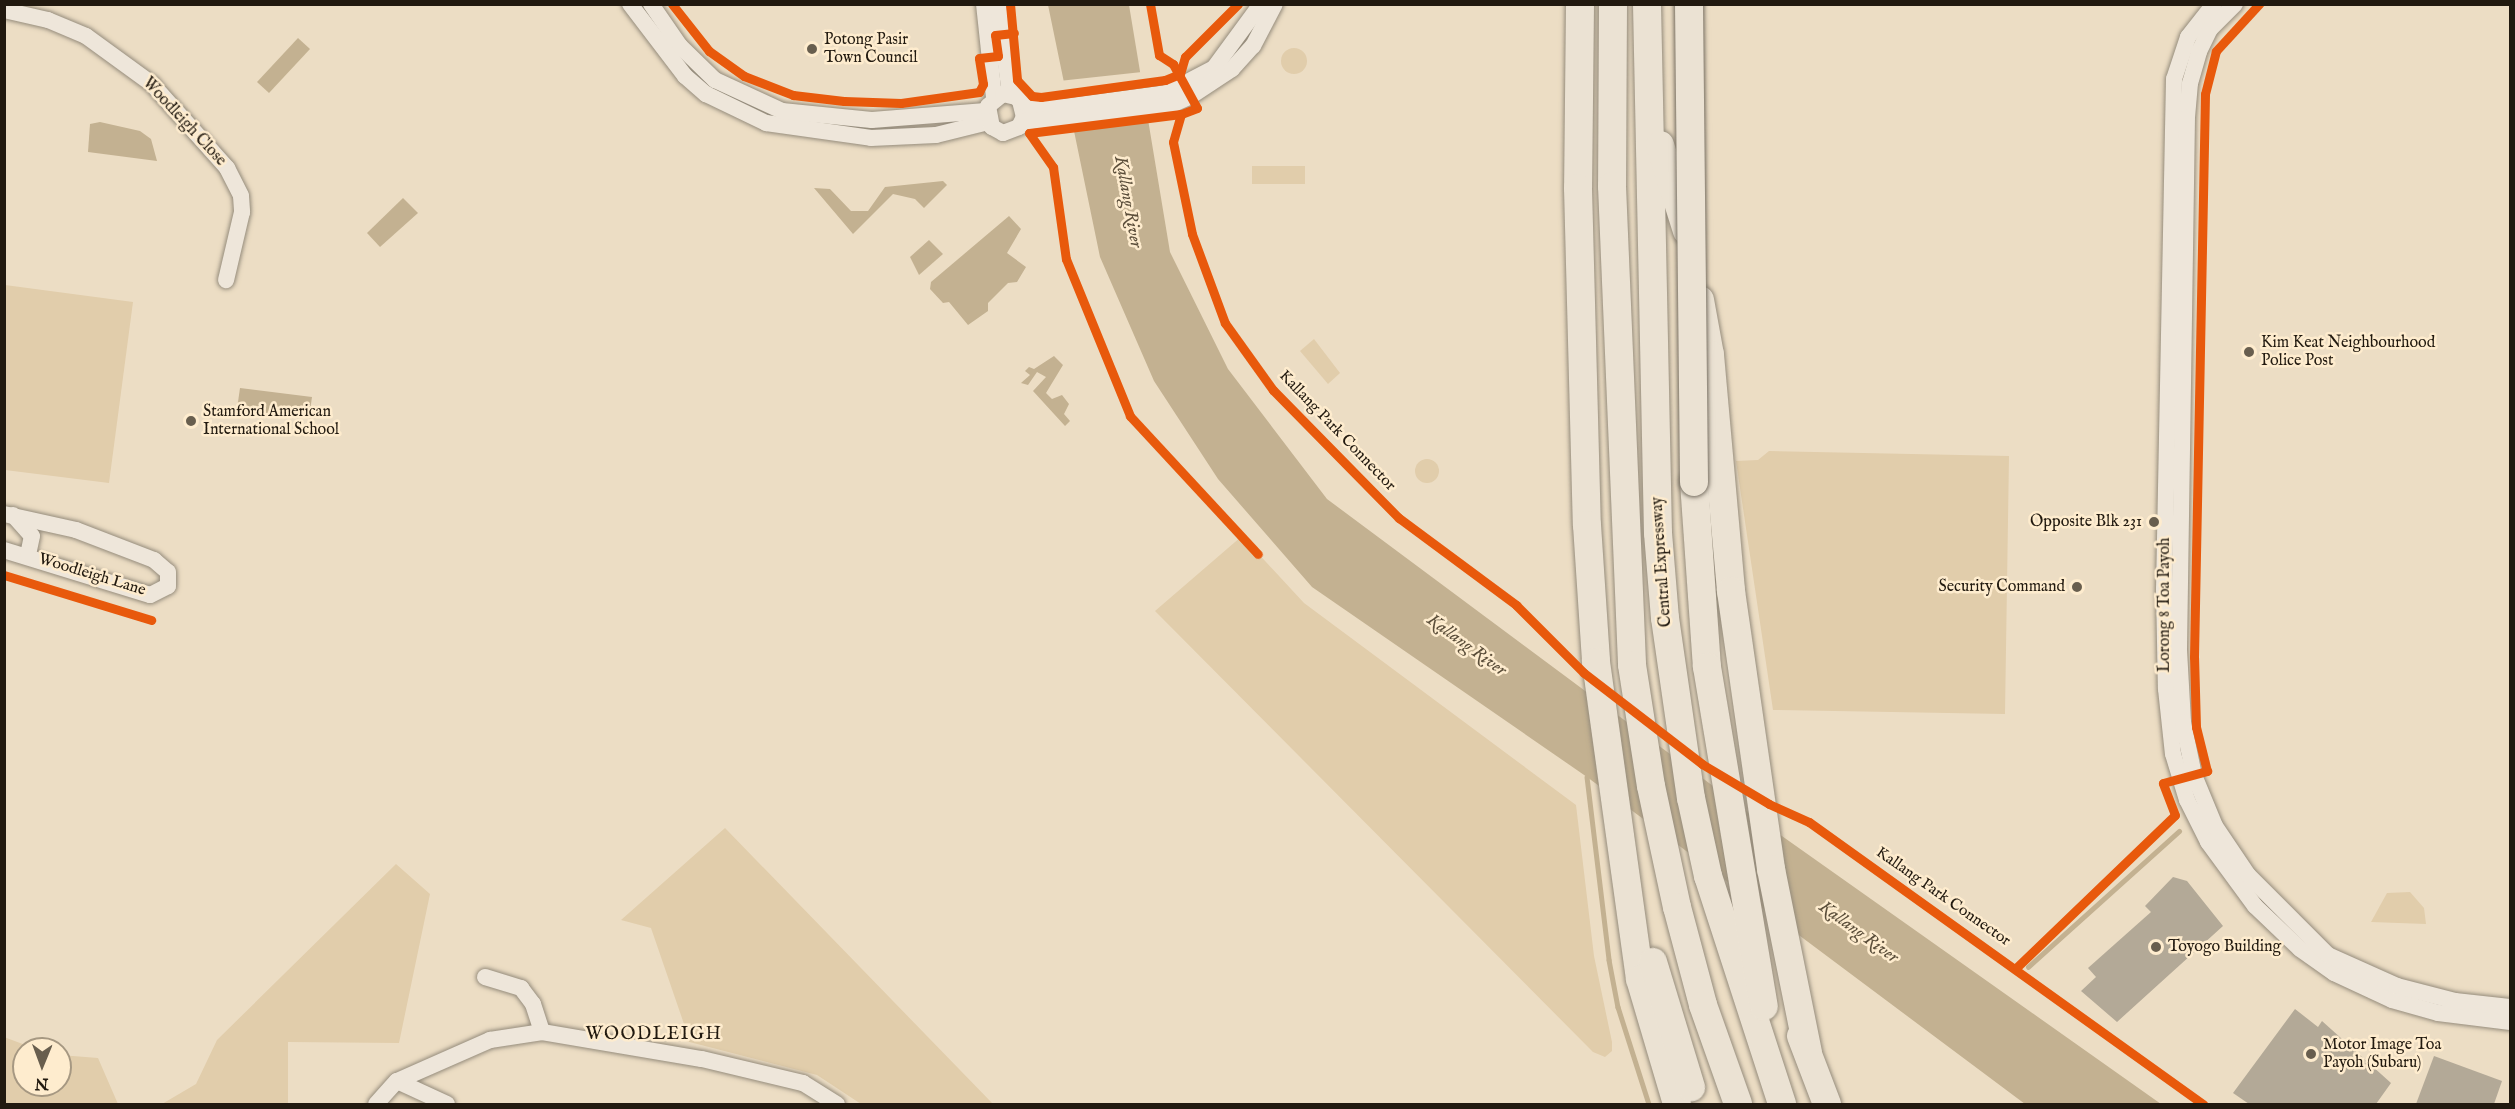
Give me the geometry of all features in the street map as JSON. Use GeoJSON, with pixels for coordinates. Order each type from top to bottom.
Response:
{"type":"FeatureCollection","features":[{"type":"Feature","properties":{"kind":"highway"},"geometry":{"type":"LineString","coordinates":[[1580,4],[1578,188],[1587,525],[1596,662],[1627,862],[1646,1013],[1677,1104]]}},
{"type":"Feature","properties":{"kind":"highway","name":"Central Expressway"},"geometry":{"type":"LineString","coordinates":[[1613,4],[1612,186],[1632,665],[1651,786],[1677,907],[1703,1005],[1738,1104]]}},
{"type":"Feature","properties":{"kind":"highway"},"geometry":{"type":"LineString","coordinates":[[1689,4],[1694,494],[1727,665],[1771,869],[1784,964],[1808,1052],[1827,1104]]}},
{"type":"Feature","properties":{"kind":"highway"},"geometry":{"type":"LineString","coordinates":[[1647,8],[1656,35],[1661,158],[1683,212],[1710,355],[1722,518],[1739,944],[1783,1104]]}},
{"type":"Feature","properties":{"kind":"highway","name":"Central Expressway"},"geometry":{"type":"LineString","coordinates":[[1647,8],[1658,533],[1673,677],[1691,798],[1739,944]]}},
{"type":"Feature","properties":{"kind":"highway"},"geometry":{"type":"LineString","coordinates":[[1627,862],[1696,1104]]}},
{"type":"Feature","properties":{"kind":"highway"},"geometry":{"type":"LineString","coordinates":[[1703,1005],[1720,1104]]}},
{"type":"Feature","properties":{"kind":"street"},"geometry":{"type":"LineString","coordinates":[[630,4],[686,76],[706,94],[766,123],[871,138],[936,135],[990,110]]}},
{"type":"Feature","properties":{"kind":"street"},"geometry":{"type":"LineString","coordinates":[[651,4],[680,46],[715,80],[782,111],[872,120],[990,110],[1168,100],[1233,69],[1253,46],[1275,4]]}},
{"type":"Feature","properties":{"kind":"street"},"geometry":{"type":"LineString","coordinates":[[984,4],[990,110],[1003,133],[1025,109]]}},
{"type":"Feature","properties":{"kind":"street"},"geometry":{"type":"LineString","coordinates":[[998,4],[1009,86],[1025,109]]}},
{"type":"Feature","properties":{"kind":"street"},"geometry":{"type":"LineString","coordinates":[[1168,100],[1214,68],[1261,4]]}},
{"type":"Feature","properties":{"kind":"street","name":"Lorong 8 Toa Payoh"},"geometry":{"type":"LineString","coordinates":[[2214,4],[2188,37],[2174,79],[2164,589],[2168,724],[2178,770],[2194,815],[2233,879],[2300,949],[2334,974],[2392,1000],[2438,1013],[2511,1022]]}},
{"type":"Feature","properties":{"kind":"street","name":"Lorong 8 Toa Payoh"},"geometry":{"type":"LineString","coordinates":[[2235,4],[2210,29],[2199,52],[2190,83],[2187,117],[2179,650],[2183,722],[2194,775],[2215,826],[2248,875],[2328,955],[2397,986],[2455,1001],[2511,1007]]}},
{"type":"Feature","properties":{"kind":"street","name":"Woodleigh Close"},"geometry":{"type":"LineString","coordinates":[[4,10],[48,20],[86,36],[152,84],[227,168],[241,196],[242,212],[226,280]]}},
{"type":"Feature","properties":{"kind":"street"},"geometry":{"type":"LineString","coordinates":[[9,514],[32,536],[28,555]]}},
{"type":"Feature","properties":{"kind":"street","name":"Woodleigh Lane"},"geometry":{"type":"LineString","coordinates":[[4,550],[28,555],[150,595],[168,586],[168,573],[154,560],[76,530],[9,514]]}},
{"type":"Feature","properties":{"kind":"street"},"geometry":{"type":"LineString","coordinates":[[485,977],[520,988],[533,1004],[542,1032]]}},
{"type":"Feature","properties":{"kind":"street"},"geometry":{"type":"LineString","coordinates":[[376,1104],[397,1081],[490,1040],[542,1032],[690,1057],[804,1083],[837,1104]]}},
{"type":"Feature","properties":{"kind":"street"},"geometry":{"type":"LineString","coordinates":[[397,1081],[447,1104]]}},
{"type":"Feature","properties":{"kind":"shaded area"},"geometry":{"type":"Polygon","coordinates":[[[1294,48],[1303,52],[1307,61],[1303,70],[1294,74],[1285,70],[1281,61],[1285,52],[1294,48]]]}},
{"type":"Feature","properties":{"kind":"shaded area"},"geometry":{"type":"Polygon","coordinates":[[[1252,166],[1305,166],[1305,184],[1252,184],[1252,166]]]}},
{"type":"Feature","properties":{"kind":"shaded area"},"geometry":{"type":"Polygon","coordinates":[[[5,285],[133,302],[109,483],[5,470],[5,285]]]}},
{"type":"Feature","properties":{"kind":"shaded area"},"geometry":{"type":"Polygon","coordinates":[[[1314,339],[1340,373],[1328,384],[1300,351],[1314,339]]]}},
{"type":"Feature","properties":{"kind":"shaded area"},"geometry":{"type":"Polygon","coordinates":[[[1769,451],[2009,456],[2005,714],[1773,710],[1736,461],[1758,460],[1769,451]]]}},
{"type":"Feature","properties":{"kind":"shaded area"},"geometry":{"type":"Polygon","coordinates":[[[1427,459],[1436,462],[1439,471],[1436,480],[1427,483],[1418,480],[1415,471],[1418,462],[1427,459]]]}},
{"type":"Feature","properties":{"kind":"shaded area"},"geometry":{"type":"Polygon","coordinates":[[[1242,536],[1304,603],[1576,805],[1594,956],[1612,1042],[1612,1051],[1605,1057],[1593,1052],[1155,611],[1242,536]]]}},
{"type":"Feature","properties":{"kind":"shaded area"},"geometry":{"type":"Polygon","coordinates":[[[725,828],[993,1104],[861,1104],[817,1075],[674,1038],[684,1024],[651,928],[621,920],[725,828]]]}},
{"type":"Feature","properties":{"kind":"shaded area"},"geometry":{"type":"Polygon","coordinates":[[[396,864],[430,894],[399,1043],[288,1042],[288,1104],[162,1104],[196,1084],[217,1040],[396,864]]]}},
{"type":"Feature","properties":{"kind":"shaded area"},"geometry":{"type":"Polygon","coordinates":[[[2410,892],[2424,908],[2426,924],[2371,922],[2387,893],[2410,892]]]}},
{"type":"Feature","properties":{"kind":"shaded area"},"geometry":{"type":"Polygon","coordinates":[[[4,1037],[12,1040],[12,1097],[72,1097],[72,1056],[98,1058],[118,1104],[5,1104],[4,1037]]]}},
{"type":"Feature","properties":{"kind":"water","name":"Kallang River"},"geometry":{"type":"Polygon","coordinates":[[[1048,5],[1129,5],[1170,252],[1228,369],[1327,499],[1748,812],[2161,1104],[2025,1104],[1587,777],[1312,587],[1218,479],[1154,381],[1100,257],[1048,5]]]}},
{"type":"Feature","properties":{"kind":"water"},"geometry":{"type":"Polygon","coordinates":[[[298,38],[310,49],[269,93],[257,82],[298,38]]]}},
{"type":"Feature","properties":{"kind":"water"},"geometry":{"type":"Polygon","coordinates":[[[100,122],[140,131],[151,139],[157,161],[88,152],[90,124],[100,122]]]}},
{"type":"Feature","properties":{"kind":"water"},"geometry":{"type":"Polygon","coordinates":[[[943,181],[947,185],[924,208],[915,199],[893,194],[853,234],[814,188],[830,189],[851,211],[868,211],[885,187],[943,181]]]}},
{"type":"Feature","properties":{"kind":"water"},"geometry":{"type":"Polygon","coordinates":[[[403,198],[418,213],[380,247],[367,233],[403,198]]]}},
{"type":"Feature","properties":{"kind":"water"},"geometry":{"type":"Polygon","coordinates":[[[1009,216],[1021,229],[1007,253],[1026,267],[1017,282],[1008,283],[988,303],[988,311],[968,325],[949,302],[943,303],[930,289],[931,282],[1009,216]]]}},
{"type":"Feature","properties":{"kind":"water"},"geometry":{"type":"Polygon","coordinates":[[[929,240],[943,254],[919,275],[910,257],[929,240]]]}},
{"type":"Feature","properties":{"kind":"water"},"geometry":{"type":"Polygon","coordinates":[[[1054,356],[1063,365],[1046,393],[1052,399],[1062,395],[1069,404],[1064,414],[1070,421],[1065,426],[1033,391],[1046,377],[1037,372],[1028,385],[1021,383],[1030,375],[1025,371],[1029,367],[1034,369],[1054,356]]]}},
{"type":"Feature","properties":{"kind":"water"},"geometry":{"type":"Polygon","coordinates":[[[240,388],[312,397],[309,418],[237,409],[240,388]]]}},
{"type":"Feature","properties":{"kind":"pier"},"geometry":{"type":"Polygon","coordinates":[[[1142,72],[1153,116],[1067,128],[1059,81],[1142,72]]]}},
{"type":"Feature","properties":{"kind":"building","name":"Toyogo Building"},"geometry":{"type":"Polygon","coordinates":[[[2173,877],[2187,881],[2223,926],[2117,1022],[2081,991],[2096,977],[2088,968],[2151,912],[2145,906],[2173,877]]]}},
{"type":"Feature","properties":{"kind":"building","name":"Motor Image Toa Payoh (Subaru)"},"geometry":{"type":"Polygon","coordinates":[[[2295,1009],[2318,1027],[2322,1021],[2391,1083],[2376,1104],[2249,1104],[2233,1093],[2295,1009]]]}},
{"type":"Feature","properties":{"kind":"building"},"geometry":{"type":"Polygon","coordinates":[[[2434,1056],[2502,1081],[2494,1104],[2416,1104],[2434,1056]]]}},
{"type":"Feature","properties":{"kind":"waterway"},"geometry":{"type":"LineString","coordinates":[[1587,777],[1609,960],[1618,1007],[1649,1104]]}},
{"type":"Feature","properties":{"kind":"waterway"},"geometry":{"type":"LineString","coordinates":[[2028,967],[2179,831]]}},
{"type":"Feature","properties":{"kind":"cycle path"},"geometry":{"type":"LineString","coordinates":[[672,4],[709,51],[744,76],[793,95],[844,101],[901,103],[979,92],[983,84],[979,58],[998,56],[995,35],[1014,33]]}},
{"type":"Feature","properties":{"kind":"cycle path"},"geometry":{"type":"LineString","coordinates":[[1010,4],[1017,80],[1032,96],[1041,97],[1165,80],[1180,74],[1185,57],[1238,4]]}},
{"type":"Feature","properties":{"kind":"cycle path","name":"Kallang Park Connector"},"geometry":{"type":"LineString","coordinates":[[1150,4],[1159,55],[1173,64],[1197,108],[1181,114],[1173,142],[1192,234],[1225,323],[1273,390],[1399,518],[1516,605],[1584,673],[1702,764],[1769,804],[1809,822],[2203,1104]]}},
{"type":"Feature","properties":{"kind":"cycle path"},"geometry":{"type":"LineString","coordinates":[[2017,967],[2175,815],[2163,783],[2207,771],[2196,727],[2194,657],[2205,94],[2216,51],[2259,4]]}},
{"type":"Feature","properties":{"kind":"cycle path"},"geometry":{"type":"LineString","coordinates":[[1181,114],[1029,133],[1053,167],[1066,259],[1130,416],[1258,554]]}},
{"type":"Feature","properties":{"kind":"cycle path"},"geometry":{"type":"LineString","coordinates":[[4,575],[151,620]]}},
{"type":"Feature","properties":{"kind":"place","name":"Potong Pasir Town Council"},"geometry":{"type":"Point","coordinates":[812,49]}},
{"type":"Feature","properties":{"kind":"place","name":"Kim Keat Neighbourhood Police Post"},"geometry":{"type":"Point","coordinates":[2249,352]}},
{"type":"Feature","properties":{"kind":"place","name":"Stamford American International School"},"geometry":{"type":"Point","coordinates":[191,421]}},
{"type":"Feature","properties":{"kind":"place","name":"Opposite Blk 231"},"geometry":{"type":"Point","coordinates":[2154,522]}},
{"type":"Feature","properties":{"kind":"place","name":"Security Command"},"geometry":{"type":"Point","coordinates":[2077,587]}},
{"type":"Feature","properties":{"kind":"place","name":"Toyogo Building"},"geometry":{"type":"Point","coordinates":[2156,947]}},
{"type":"Feature","properties":{"kind":"place","name":"Motor Image Toa Payoh (Subaru)"},"geometry":{"type":"Point","coordinates":[2311,1054]}},
{"type":"Feature","properties":{"kind":"district","name":"WOODLEIGH"},"geometry":{"type":"Point","coordinates":[654,1035]}}]}
